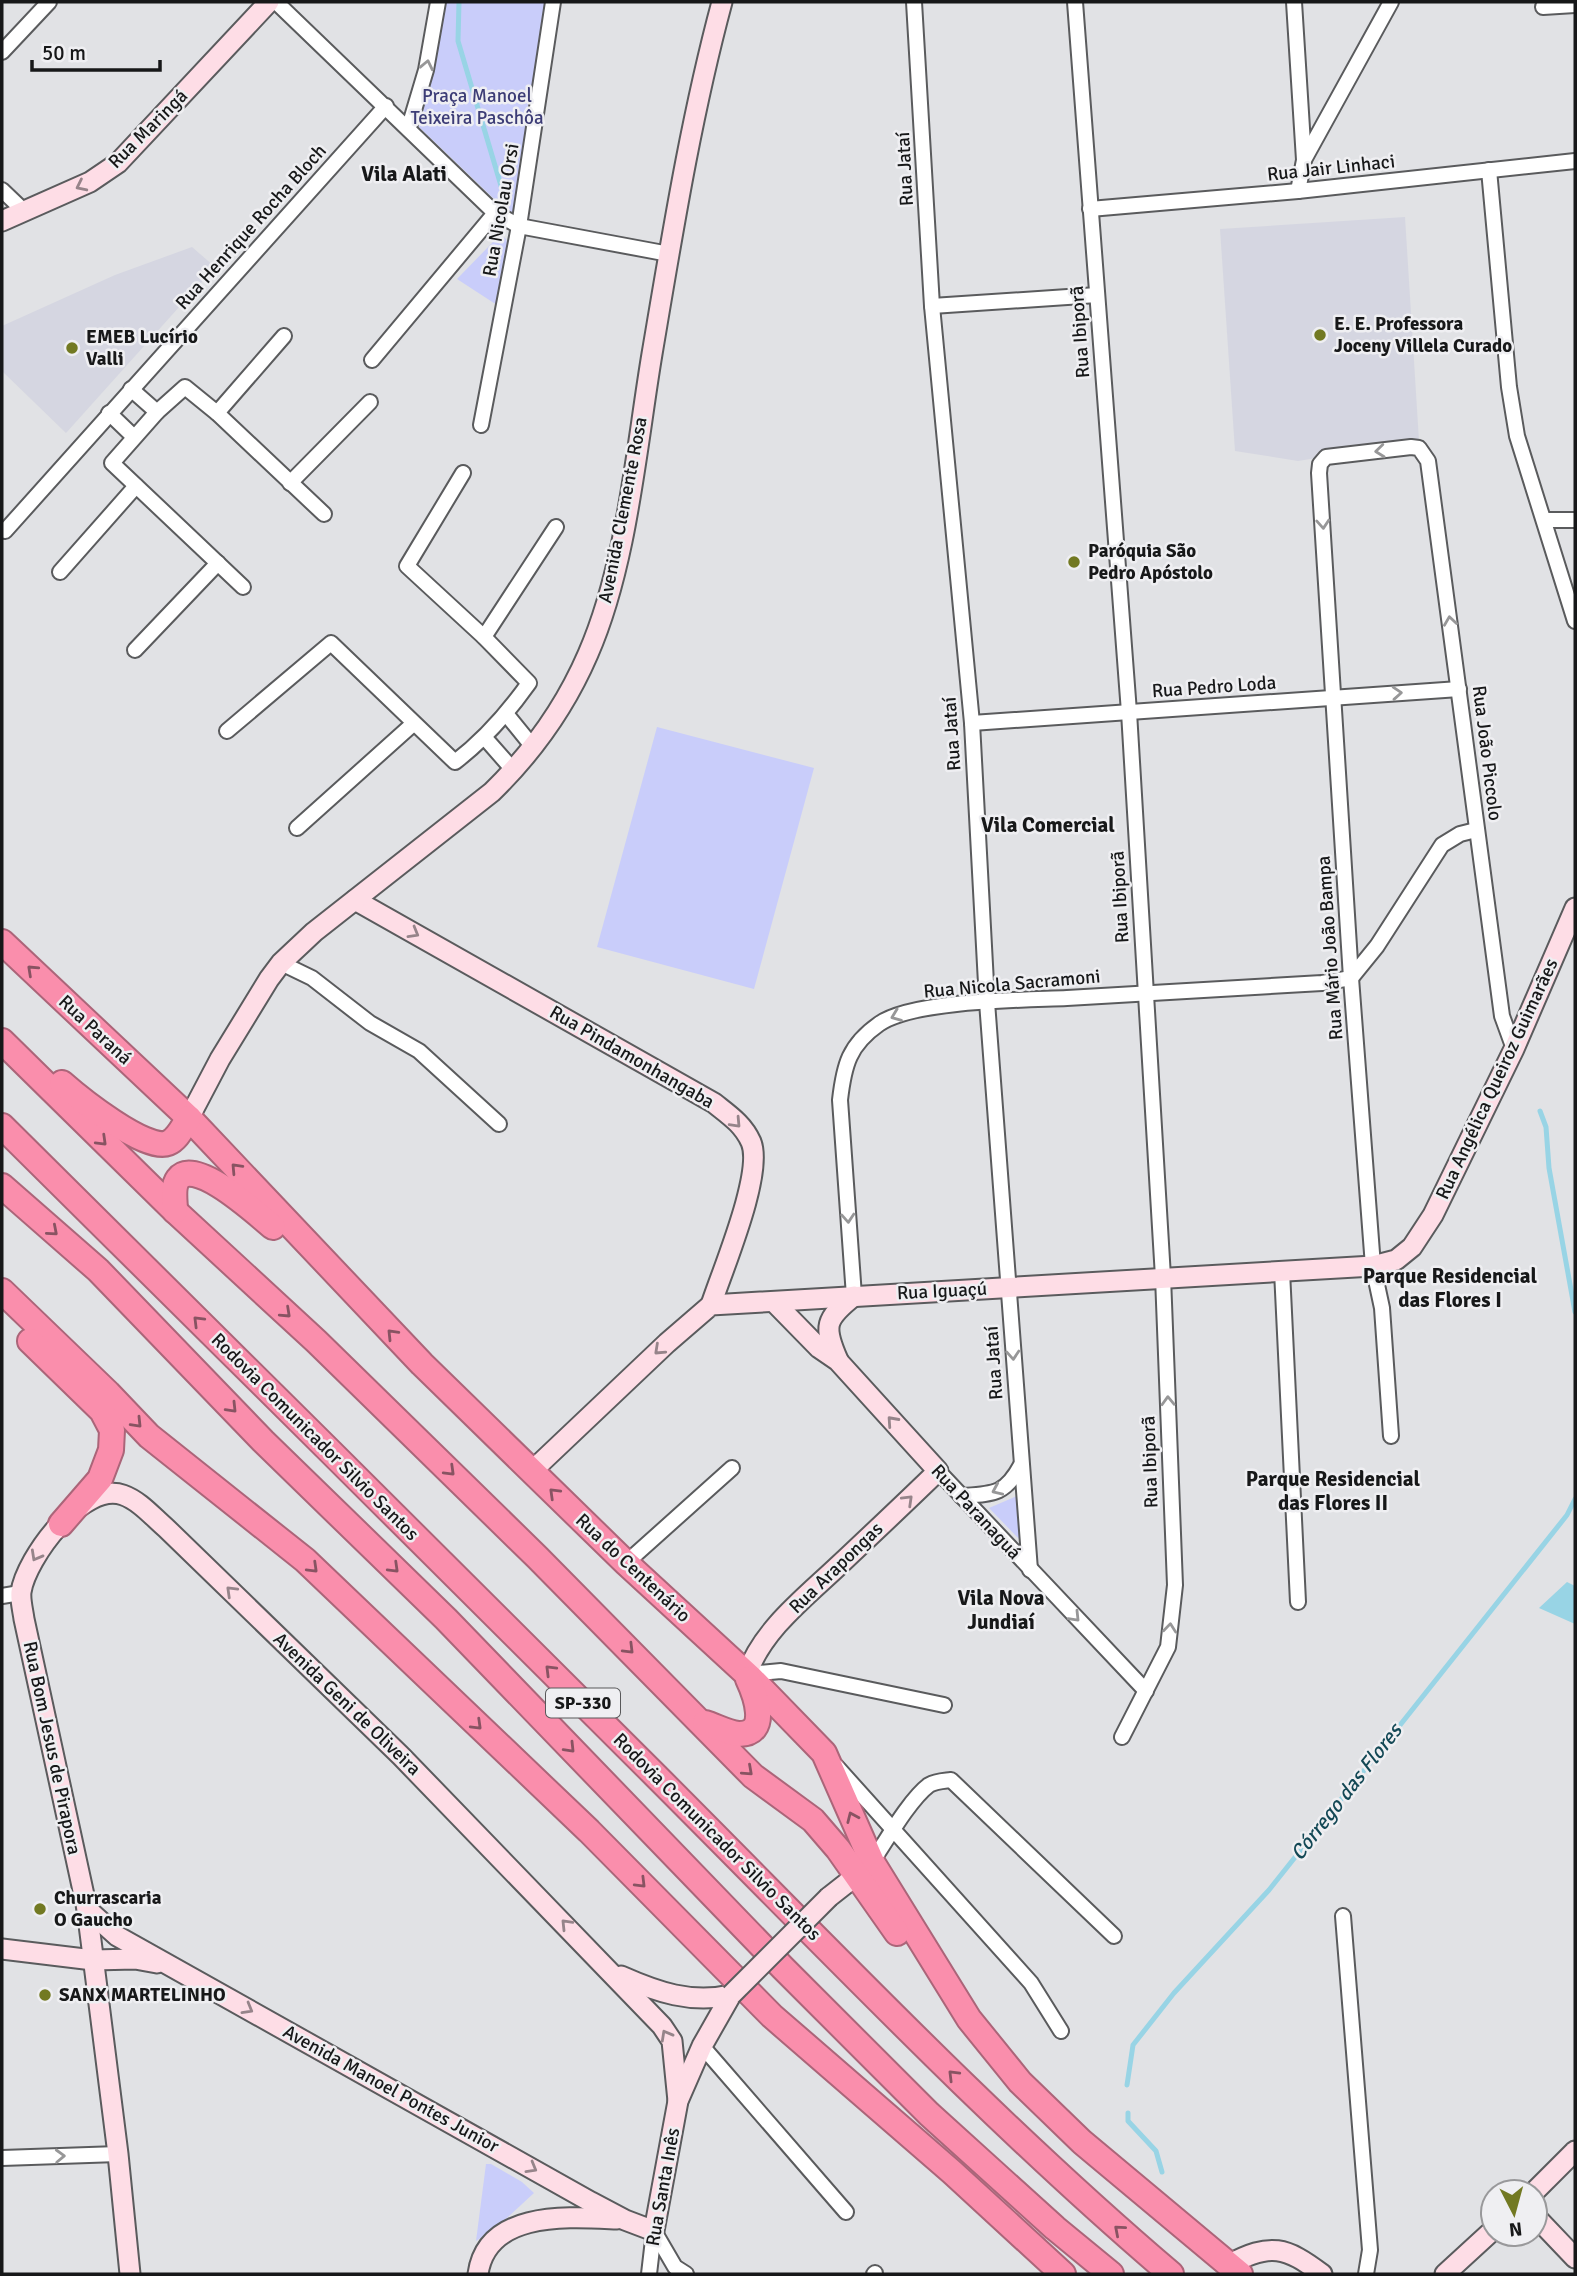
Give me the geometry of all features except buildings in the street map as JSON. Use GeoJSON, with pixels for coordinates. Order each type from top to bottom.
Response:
{"type":"FeatureCollection","features":[{"type":"Feature","properties":{"kind":"highway","name":"Rua Paraná"},"geometry":{"type":"LineString","coordinates":[[2,942],[189,1118]]}},
{"type":"Feature","properties":{"kind":"highway"},"geometry":{"type":"LineString","coordinates":[[2,1034],[19,1044],[72,1092],[134,1135],[155,1144],[167,1144],[176,1138],[189,1118]]}},
{"type":"Feature","properties":{"kind":"highway"},"geometry":{"type":"LineString","coordinates":[[2,1041],[175,1211],[316,1341],[701,1721],[753,1776],[813,1820],[838,1849],[865,1869]]}},
{"type":"Feature","properties":{"kind":"highway","name":"Rua do Centenário"},"geometry":{"type":"LineString","coordinates":[[189,1118],[349,1290],[422,1364],[626,1563],[747,1674],[824,1753]]}},
{"type":"Feature","properties":{"kind":"highway","name":"Rodovia Comunicador Silvio Santos"},"geometry":{"type":"LineString","coordinates":[[2,1126],[958,2080],[1115,2227],[1171,2274]]}},
{"type":"Feature","properties":{"kind":"highway"},"geometry":{"type":"LineString","coordinates":[[175,1211],[174,1195],[178,1179],[185,1173],[195,1173],[213,1181],[349,1290]]}},
{"type":"Feature","properties":{"kind":"highway","name":"Rodovia Comunicador Silvio Santos"},"geometry":{"type":"LineString","coordinates":[[2,1186],[98,1270],[263,1441],[446,1619],[783,1968],[929,2113],[1055,2228],[1111,2274]]}},
{"type":"Feature","properties":{"kind":"highway"},"geometry":{"type":"LineString","coordinates":[[10,1299],[30,1342],[102,1411],[113,1430],[111,1450],[100,1479],[61,1524]]}},
{"type":"Feature","properties":{"kind":"highway"},"geometry":{"type":"LineString","coordinates":[[10,1299],[149,1436],[304,1560],[589,1831],[772,2016],[979,2196],[1063,2274]]}},
{"type":"Feature","properties":{"kind":"highway"},"geometry":{"type":"LineString","coordinates":[[701,1721],[737,1734],[749,1731],[757,1723],[757,1700],[747,1674]]}},
{"type":"Feature","properties":{"kind":"highway"},"geometry":{"type":"LineString","coordinates":[[824,1753],[865,1869],[969,2020],[1020,2082],[1091,2150],[1234,2270]]}},
{"type":"Feature","properties":{"kind":"highway"},"geometry":{"type":"LineString","coordinates":[[1055,2228],[1099,2274]]}},
{"type":"Feature","properties":{"kind":"street"},"geometry":{"type":"LineString","coordinates":[[2,52],[49,2]]}},
{"type":"Feature","properties":{"kind":"street","name":"Rua Maringá"},"geometry":{"type":"LineString","coordinates":[[2,221],[90,182],[118,163],[269,2]]}},
{"type":"Feature","properties":{"kind":"street"},"geometry":{"type":"LineString","coordinates":[[276,2],[409,127],[495,213],[519,226],[669,254]]}},
{"type":"Feature","properties":{"kind":"street"},"geometry":{"type":"LineString","coordinates":[[409,127],[426,70],[438,2]]}},
{"type":"Feature","properties":{"kind":"street","name":"Rua Nicolau Orsi"},"geometry":{"type":"LineString","coordinates":[[481,425],[519,226],[553,2]]}},
{"type":"Feature","properties":{"kind":"street","name":"Avenida Clemente Rosa"},"geometry":{"type":"LineString","coordinates":[[189,1118],[219,1059],[281,963],[314,932],[449,828],[514,771],[567,694],[588,655],[604,613],[619,552],[702,74],[722,2]]}},
{"type":"Feature","properties":{"kind":"street","name":"Rua Jataí"},"geometry":{"type":"LineString","coordinates":[[914,2],[932,306],[972,723],[987,1002],[1030,1570]]}},
{"type":"Feature","properties":{"kind":"street","name":"Rua Ibiporã"},"geometry":{"type":"LineString","coordinates":[[1075,2],[1129,712],[1163,1277],[1175,1585],[1168,1647],[1122,1737]]}},
{"type":"Feature","properties":{"kind":"street"},"geometry":{"type":"LineString","coordinates":[[1294,2],[1304,160],[1298,191]]}},
{"type":"Feature","properties":{"kind":"street"},"geometry":{"type":"LineString","coordinates":[[1304,160],[1391,2]]}},
{"type":"Feature","properties":{"kind":"street"},"geometry":{"type":"LineString","coordinates":[[1543,7],[1575,5]]}},
{"type":"Feature","properties":{"kind":"street","name":"Rua Henrique Rocha Bloch"},"geometry":{"type":"LineString","coordinates":[[5,531],[386,106]]}},
{"type":"Feature","properties":{"kind":"street","name":"Rua Jair Linhaci"},"geometry":{"type":"LineString","coordinates":[[1090,209],[1298,191],[1575,161]]}},
{"type":"Feature","properties":{"kind":"street"},"geometry":{"type":"LineString","coordinates":[[1489,170],[1509,387],[1517,436],[1575,621]]}},
{"type":"Feature","properties":{"kind":"street"},"geometry":{"type":"LineString","coordinates":[[2,190],[25,212]]}},
{"type":"Feature","properties":{"kind":"street"},"geometry":{"type":"LineString","coordinates":[[372,360],[495,213]]}},
{"type":"Feature","properties":{"kind":"street"},"geometry":{"type":"LineString","coordinates":[[932,306],[1097,295]]}},
{"type":"Feature","properties":{"kind":"street"},"geometry":{"type":"LineString","coordinates":[[217,413],[284,336]]}},
{"type":"Feature","properties":{"kind":"street"},"geometry":{"type":"LineString","coordinates":[[243,587],[112,463],[157,412],[185,387],[217,413],[324,514]]}},
{"type":"Feature","properties":{"kind":"street"},"geometry":{"type":"LineString","coordinates":[[131,389],[157,412]]}},
{"type":"Feature","properties":{"kind":"street"},"geometry":{"type":"LineString","coordinates":[[290,483],[370,402]]}},
{"type":"Feature","properties":{"kind":"street"},"geometry":{"type":"LineString","coordinates":[[109,413],[134,437]]}},
{"type":"Feature","properties":{"kind":"street","name":"Rua João Piccolo"},"geometry":{"type":"LineString","coordinates":[[1326,457],[1411,447],[1419,448],[1428,461],[1502,1016],[1514,1049]]}},
{"type":"Feature","properties":{"kind":"street","name":"Rua Mário João Bampa"},"geometry":{"type":"LineString","coordinates":[[1326,457],[1320,464],[1319,473],[1351,978],[1373,1266],[1382,1308],[1391,1436]]}},
{"type":"Feature","properties":{"kind":"street"},"geometry":{"type":"LineString","coordinates":[[227,731],[331,643],[454,762],[485,738],[507,715],[529,683],[407,566],[463,473]]}},
{"type":"Feature","properties":{"kind":"street"},"geometry":{"type":"LineString","coordinates":[[60,572],[136,486]]}},
{"type":"Feature","properties":{"kind":"street"},"geometry":{"type":"LineString","coordinates":[[1544,520],[1575,520]]}},
{"type":"Feature","properties":{"kind":"street"},"geometry":{"type":"LineString","coordinates":[[484,637],[556,527]]}},
{"type":"Feature","properties":{"kind":"street"},"geometry":{"type":"LineString","coordinates":[[135,650],[218,563]]}},
{"type":"Feature","properties":{"kind":"street","name":"Rua Pedro Loda"},"geometry":{"type":"LineString","coordinates":[[972,723],[1459,689]]}},
{"type":"Feature","properties":{"kind":"street"},"geometry":{"type":"LineString","coordinates":[[507,715],[533,747]]}},
{"type":"Feature","properties":{"kind":"street"},"geometry":{"type":"LineString","coordinates":[[297,828],[413,724]]}},
{"type":"Feature","properties":{"kind":"street"},"geometry":{"type":"LineString","coordinates":[[485,738],[514,771]]}},
{"type":"Feature","properties":{"kind":"street"},"geometry":{"type":"LineString","coordinates":[[1351,978],[1377,946],[1442,845],[1460,834],[1476,830]]}},
{"type":"Feature","properties":{"kind":"street","name":"Rua Pindamonhangaba"},"geometry":{"type":"LineString","coordinates":[[355,900],[714,1103],[740,1124],[752,1145],[753,1175],[711,1305]]}},
{"type":"Feature","properties":{"kind":"street","name":"Rua Angélica Queiroz Guimarães"},"geometry":{"type":"LineString","coordinates":[[1412,1247],[1433,1215],[1514,1049],[1575,908]]}},
{"type":"Feature","properties":{"kind":"street"},"geometry":{"type":"LineString","coordinates":[[281,963],[312,978],[370,1023],[419,1051],[499,1124]]}},
{"type":"Feature","properties":{"kind":"street","name":"Rua Nicola Sacramoni"},"geometry":{"type":"LineString","coordinates":[[854,1296],[840,1100],[843,1070],[854,1046],[880,1023],[901,1013],[987,1002],[1322,984],[1351,978]]}},
{"type":"Feature","properties":{"kind":"street","name":"Rua Iguaçú"},"geometry":{"type":"LineString","coordinates":[[711,1305],[1373,1266],[1396,1260],[1412,1247]]}},
{"type":"Feature","properties":{"kind":"street"},"geometry":{"type":"LineString","coordinates":[[1282,1271],[1298,1602]]}},
{"type":"Feature","properties":{"kind":"street","name":"Rua Paranaguá"},"geometry":{"type":"LineString","coordinates":[[838,1361],[828,1338],[827,1327],[837,1309],[854,1296]]}},
{"type":"Feature","properties":{"kind":"street","name":"Rua Paranaguá"},"geometry":{"type":"LineString","coordinates":[[774,1301],[819,1348],[838,1361],[1030,1570],[1146,1690]]}},
{"type":"Feature","properties":{"kind":"street"},"geometry":{"type":"LineString","coordinates":[[532,1471],[711,1305]]}},
{"type":"Feature","properties":{"kind":"street"},"geometry":{"type":"LineString","coordinates":[[961,1496],[990,1494],[1004,1489],[1021,1465]]}},
{"type":"Feature","properties":{"kind":"street"},"geometry":{"type":"LineString","coordinates":[[626,1563],[732,1468]]}},
{"type":"Feature","properties":{"kind":"street","name":"Rua Arapongas"},"geometry":{"type":"LineString","coordinates":[[747,1674],[761,1644],[791,1611],[938,1471]]}},
{"type":"Feature","properties":{"kind":"street","name":"Avenida Geni de Oliveira"},"geometry":{"type":"LineString","coordinates":[[61,1524],[85,1503],[102,1495],[121,1494],[139,1504],[401,1756],[662,2026],[672,2041],[678,2101]]}},
{"type":"Feature","properties":{"kind":"street","name":"Rua Bom Jesus de Pirapora"},"geometry":{"type":"LineString","coordinates":[[61,1524],[39,1548],[11,1595],[24,1619],[87,1909],[118,2154],[130,2274]]}},
{"type":"Feature","properties":{"kind":"street"},"geometry":{"type":"LineString","coordinates":[[747,1674],[781,1671],[944,1705]]}},
{"type":"Feature","properties":{"kind":"street","name":"Rua do Centenário"},"geometry":{"type":"LineString","coordinates":[[824,1753],[1031,1983],[1061,2031]]}},
{"type":"Feature","properties":{"kind":"street"},"geometry":{"type":"LineString","coordinates":[[678,2101],[702,2046],[731,1995],[829,1897],[865,1869],[928,1786],[938,1781],[951,1780],[1114,1936]]}},
{"type":"Feature","properties":{"kind":"street"},"geometry":{"type":"LineString","coordinates":[[829,1897],[839,1872],[838,1849]]}},
{"type":"Feature","properties":{"kind":"street","name":"Avenida Manoel Pontes Junior"},"geometry":{"type":"LineString","coordinates":[[87,1909],[117,1936],[625,2220],[654,2231]]}},
{"type":"Feature","properties":{"kind":"street"},"geometry":{"type":"LineString","coordinates":[[1343,1916],[1370,2250],[1366,2274]]}},
{"type":"Feature","properties":{"kind":"street"},"geometry":{"type":"LineString","coordinates":[[2,1949],[93,1960],[135,1959],[174,1967]]}},
{"type":"Feature","properties":{"kind":"street"},"geometry":{"type":"LineString","coordinates":[[613,1973],[683,1998],[731,1995]]}},
{"type":"Feature","properties":{"kind":"street"},"geometry":{"type":"LineString","coordinates":[[702,2046],[846,2212]]}},
{"type":"Feature","properties":{"kind":"street","name":"Rua Santa Inês"},"geometry":{"type":"LineString","coordinates":[[649,2274],[654,2231],[678,2101]]}},
{"type":"Feature","properties":{"kind":"street"},"geometry":{"type":"LineString","coordinates":[[1548,2178],[1575,2151]]}},
{"type":"Feature","properties":{"kind":"street"},"geometry":{"type":"LineString","coordinates":[[2,2158],[118,2154]]}},
{"type":"Feature","properties":{"kind":"street"},"geometry":{"type":"LineString","coordinates":[[478,2274],[479,2266],[495,2239],[509,2228],[535,2221],[574,2217],[625,2220]]}},
{"type":"Feature","properties":{"kind":"street"},"geometry":{"type":"LineString","coordinates":[[654,2231],[675,2267],[686,2274]]}},
{"type":"Feature","properties":{"kind":"street"},"geometry":{"type":"LineString","coordinates":[[1549,2231],[1575,2258]]}},
{"type":"Feature","properties":{"kind":"street"},"geometry":{"type":"LineString","coordinates":[[1445,2274],[1479,2243]]}},
{"type":"Feature","properties":{"kind":"street"},"geometry":{"type":"LineString","coordinates":[[1234,2270],[1242,2258],[1275,2250],[1289,2252],[1322,2274]]}},
{"type":"Feature","properties":{"kind":"shaded area","name":"E. E. Professora Joceny Villela Curado"},"geometry":{"type":"Polygon","coordinates":[[[1405,217],[1419,441],[1298,461],[1235,451],[1220,229],[1405,217]]]}},
{"type":"Feature","properties":{"kind":"shaded area","name":"EMEB Lucírio Valli"},"geometry":{"type":"Polygon","coordinates":[[[192,247],[215,267],[66,433],[2,371],[2,326],[115,275],[192,247]]]}},
{"type":"Feature","properties":{"kind":"shaded area"},"geometry":{"type":"Polygon","coordinates":[[[1567,1582],[1575,1586],[1575,1624],[1539,1608],[1567,1582]]]}},
{"type":"Feature","properties":{"kind":"green space","name":"Praça Manoel Teixeira Paschôa"},"geometry":{"type":"Polygon","coordinates":[[[445,2],[546,2],[516,216],[492,197],[418,126],[445,2]]]}},
{"type":"Feature","properties":{"kind":"green space"},"geometry":{"type":"Polygon","coordinates":[[[502,236],[508,246],[497,305],[457,279],[502,236]]]}},
{"type":"Feature","properties":{"kind":"green space"},"geometry":{"type":"Polygon","coordinates":[[[657,727],[814,768],[754,989],[597,947],[657,727]]]}},
{"type":"Feature","properties":{"kind":"green space"},"geometry":{"type":"Polygon","coordinates":[[[1017,1496],[1021,1541],[989,1508],[1017,1496]]]}},
{"type":"Feature","properties":{"kind":"green space"},"geometry":{"type":"Polygon","coordinates":[[[486,2164],[491,2164],[522,2182],[534,2193],[497,2227],[476,2241],[486,2164]]]}},
{"type":"Feature","properties":{"kind":"waterway"},"geometry":{"type":"LineString","coordinates":[[459,2],[458,41],[502,189]]}},
{"type":"Feature","properties":{"kind":"waterway","name":"Córrego das Flores"},"geometry":{"type":"LineString","coordinates":[[1540,1111],[1546,1127],[1549,1168],[1575,1312]]}},
{"type":"Feature","properties":{"kind":"waterway","name":"Córrego das Flores"},"geometry":{"type":"LineString","coordinates":[[1127,2085],[1133,2045],[1174,1993],[1269,1890],[1567,1515],[1575,1499]]}},
{"type":"Feature","properties":{"kind":"waterway","name":"Córrego das Flores"},"geometry":{"type":"LineString","coordinates":[[1128,2113],[1128,2121],[1156,2151],[1162,2172]]}},
{"type":"Feature","properties":{"kind":"place","name":"E. E. Professora Joceny Villela Curado"},"geometry":{"type":"Point","coordinates":[1320,335]}},
{"type":"Feature","properties":{"kind":"place","name":"EMEB Lucírio Valli"},"geometry":{"type":"Point","coordinates":[72,348]}},
{"type":"Feature","properties":{"kind":"place","name":"Paróquia São Pedro Apóstolo"},"geometry":{"type":"Point","coordinates":[1074,562]}},
{"type":"Feature","properties":{"kind":"place","name":"Churrascaria O Gaucho"},"geometry":{"type":"Point","coordinates":[40,1909]}},
{"type":"Feature","properties":{"kind":"place","name":"SANX MARTELINHO"},"geometry":{"type":"Point","coordinates":[45,1995]}},
{"type":"Feature","properties":{"kind":"district","name":"Vila Alati"},"geometry":{"type":"Point","coordinates":[404,174]}},
{"type":"Feature","properties":{"kind":"district","name":"Vila Comercial"},"geometry":{"type":"Point","coordinates":[1048,825]}},
{"type":"Feature","properties":{"kind":"district","name":"Parque Residencial das Flores I"},"geometry":{"type":"Point","coordinates":[1450,1288]}},
{"type":"Feature","properties":{"kind":"district","name":"Parque Residencial das Flores II"},"geometry":{"type":"Point","coordinates":[1333,1491]}},
{"type":"Feature","properties":{"kind":"district","name":"Vila Nova Jundiaí"},"geometry":{"type":"Point","coordinates":[1001,1610]}}]}
